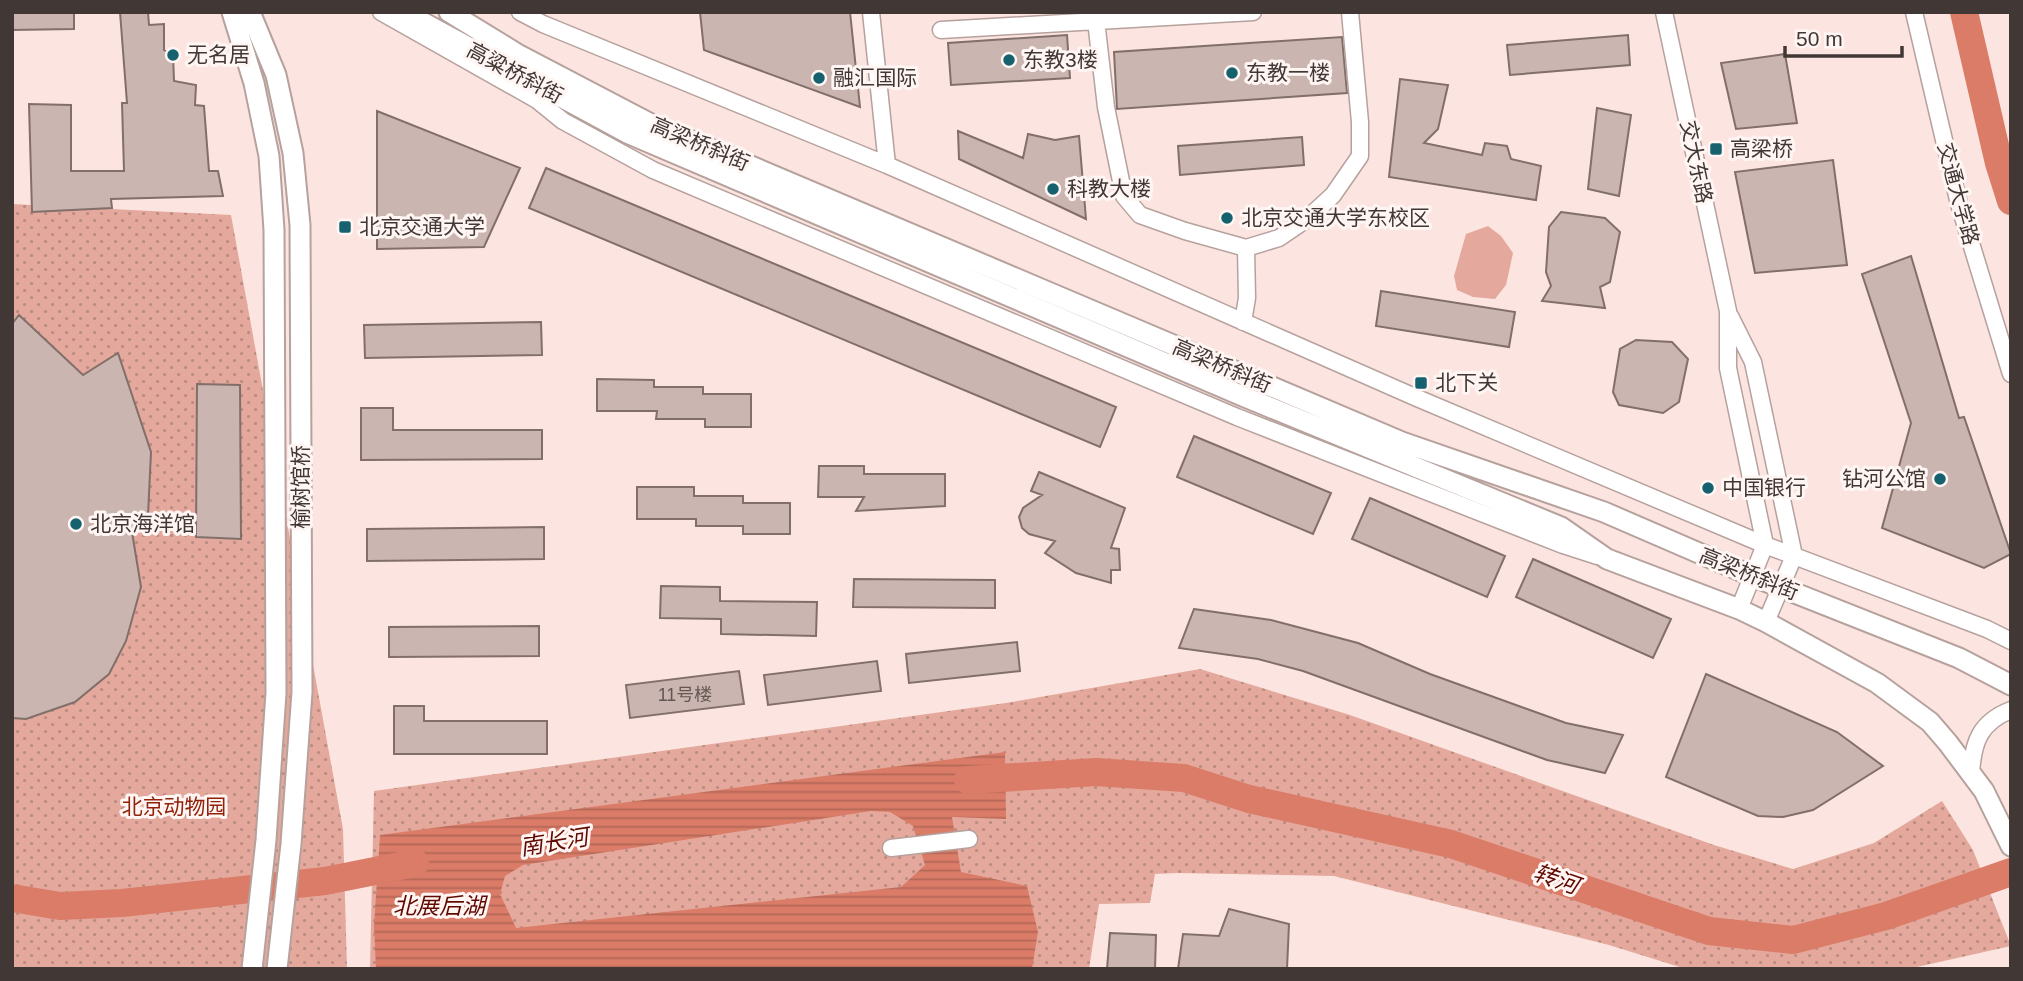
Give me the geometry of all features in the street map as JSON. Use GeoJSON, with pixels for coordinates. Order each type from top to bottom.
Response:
{"type":"FeatureCollection","features":[{"type":"Feature","properties":{"kind":"main road","name":"榆树馆桥"},"geometry":{"type":"LineString","coordinates":[[232,12],[254,82],[269,156],[274,230],[276,693],[266,840],[252,969]]}},
{"type":"Feature","properties":{"kind":"main road","name":"榆树馆桥"},"geometry":{"type":"LineString","coordinates":[[250,12],[279,88],[293,153],[300,225],[302,692],[292,844],[277,969]]}},
{"type":"Feature","properties":{"kind":"main road","name":"高粱桥斜街"},"geometry":{"type":"LineString","coordinates":[[404,12],[627,133]]}},
{"type":"Feature","properties":{"kind":"main road","name":"高梁桥斜街"},"geometry":{"type":"LineString","coordinates":[[449,12],[519,55],[647,122],[1402,442],[1604,512],[1752,576],[1959,658],[2011,685]]}},
{"type":"Feature","properties":{"kind":"main road","name":"高梁桥斜街"},"geometry":{"type":"LineString","coordinates":[[627,133],[1245,397],[1561,527],[1607,559],[1739,609],[1766,622],[1877,683],[1930,722],[1984,791],[2011,846]]}},
{"type":"Feature","properties":{"kind":"street","name":"高梁桥斜街"},"geometry":{"type":"LineString","coordinates":[[382,12],[537,100],[563,121],[653,170],[1237,417],[1563,545],[1607,559]]}},
{"type":"Feature","properties":{"kind":"street","name":"高梁桥斜街"},"geometry":{"type":"LineString","coordinates":[[520,12],[542,24],[887,165],[1417,398],[1765,545],[1987,629],[2011,641]]}},
{"type":"Feature","properties":{"kind":"street"},"geometry":{"type":"LineString","coordinates":[[871,12],[887,165]]}},
{"type":"Feature","properties":{"kind":"street"},"geometry":{"type":"LineString","coordinates":[[941,30],[1096,17],[1254,12]]}},
{"type":"Feature","properties":{"kind":"street"},"geometry":{"type":"LineString","coordinates":[[1096,17],[1106,107],[1124,196],[1140,215],[1246,248],[1279,238],[1307,219],[1333,195],[1360,156],[1360,122],[1350,12]]}},
{"type":"Feature","properties":{"kind":"street","name":"交大东路"},"geometry":{"type":"LineString","coordinates":[[1664,12],[1728,312],[1728,368],[1765,545]]}},
{"type":"Feature","properties":{"kind":"street","name":"交通大学路"},"geometry":{"type":"LineString","coordinates":[[1914,12],[1959,204],[2011,374]]}},
{"type":"Feature","properties":{"kind":"street","name":"高梁桥斜街"},"geometry":{"type":"LineString","coordinates":[[627,133],[653,170]]}},
{"type":"Feature","properties":{"kind":"street"},"geometry":{"type":"LineString","coordinates":[[1243,322],[1247,298],[1246,248]]}},
{"type":"Feature","properties":{"kind":"street","name":"交大东路"},"geometry":{"type":"LineString","coordinates":[[1728,312],[1753,362],[1794,556]]}},
{"type":"Feature","properties":{"kind":"street"},"geometry":{"type":"LineString","coordinates":[[1739,609],[1765,545]]}},
{"type":"Feature","properties":{"kind":"street"},"geometry":{"type":"LineString","coordinates":[[1766,622],[1794,556]]}},
{"type":"Feature","properties":{"kind":"street"},"geometry":{"type":"LineString","coordinates":[[1971,773],[1972,755],[1982,729],[1996,716],[2011,710]]}},
{"type":"Feature","properties":{"kind":"street"},"geometry":{"type":"LineString","coordinates":[[891,848],[968,839]]}},
{"type":"Feature","properties":{"kind":"green space","name":"北京动物园"},"geometry":{"type":"Polygon","coordinates":[[[12,204],[231,215],[343,829],[347,969],[12,969],[12,204]]]}},
{"type":"Feature","properties":{"kind":"green space"},"geometry":{"type":"Polygon","coordinates":[[[1488,226],[1501,236],[1513,253],[1506,285],[1495,299],[1473,297],[1457,290],[1454,276],[1466,234],[1488,226]]]}},
{"type":"Feature","properties":{"kind":"green space"},"geometry":{"type":"Polygon","coordinates":[[[1200,669],[1350,715],[1714,845],[1793,869],[1874,843],[1942,801],[1973,850],[2011,946],[1908,969],[1686,969],[1609,945],[1334,876],[1177,873],[1155,874],[1150,903],[1099,904],[1089,969],[370,969],[374,791],[1006,703],[1200,669]]]}},
{"type":"Feature","properties":{"kind":"water","name":"北展后湖"},"geometry":{"type":"Polygon","coordinates":[[[1005,752],[1006,819],[952,817],[961,872],[1027,886],[1038,932],[1032,969],[376,969],[374,926],[380,835],[1005,752]],[[871,811],[523,865],[505,876],[500,894],[516,928],[901,887],[925,865],[913,826],[890,812],[871,811]]]}},
{"type":"Feature","properties":{"kind":"building"},"geometry":{"type":"Polygon","coordinates":[[[12,12],[74,12],[74,29],[12,30],[12,12]]]}},
{"type":"Feature","properties":{"kind":"building"},"geometry":{"type":"Polygon","coordinates":[[[120,12],[148,12],[149,25],[164,24],[164,50],[173,55],[174,81],[196,85],[195,105],[204,106],[209,171],[218,171],[223,196],[111,199],[112,208],[32,212],[29,104],[71,105],[71,171],[124,171],[122,103],[127,103],[120,12]]]}},
{"type":"Feature","properties":{"kind":"building","name":"融汇国际"},"geometry":{"type":"Polygon","coordinates":[[[700,12],[850,12],[860,107],[704,50],[700,12]]]}},
{"type":"Feature","properties":{"kind":"building","name":"东教3楼"},"geometry":{"type":"Polygon","coordinates":[[[1067,35],[1070,78],[951,85],[948,43],[1067,35]]]}},
{"type":"Feature","properties":{"kind":"building"},"geometry":{"type":"Polygon","coordinates":[[[1628,35],[1630,65],[1510,75],[1507,45],[1628,35]]]}},
{"type":"Feature","properties":{"kind":"building","name":"东教一楼"},"geometry":{"type":"Polygon","coordinates":[[[1342,37],[1347,93],[1117,109],[1114,52],[1342,37]]]}},
{"type":"Feature","properties":{"kind":"building"},"geometry":{"type":"Polygon","coordinates":[[[1785,54],[1797,123],[1736,129],[1721,63],[1785,54]]]}},
{"type":"Feature","properties":{"kind":"building"},"geometry":{"type":"Polygon","coordinates":[[[1400,79],[1448,85],[1438,129],[1424,143],[1482,155],[1485,143],[1507,146],[1511,159],[1541,166],[1536,200],[1389,177],[1400,79]]]}},
{"type":"Feature","properties":{"kind":"building"},"geometry":{"type":"Polygon","coordinates":[[[1597,108],[1631,115],[1619,196],[1588,189],[1597,108]]]}},
{"type":"Feature","properties":{"kind":"building"},"geometry":{"type":"Polygon","coordinates":[[[377,111],[520,168],[484,247],[377,249],[377,111]]]}},
{"type":"Feature","properties":{"kind":"building","name":"科教大楼"},"geometry":{"type":"Polygon","coordinates":[[[958,131],[1023,158],[1028,134],[1055,140],[1079,136],[1086,219],[959,159],[958,131]]]}},
{"type":"Feature","properties":{"kind":"building"},"geometry":{"type":"Polygon","coordinates":[[[1302,137],[1304,165],[1180,175],[1178,146],[1302,137]]]}},
{"type":"Feature","properties":{"kind":"building"},"geometry":{"type":"Polygon","coordinates":[[[1833,160],[1847,265],[1755,273],[1735,172],[1833,160]]]}},
{"type":"Feature","properties":{"kind":"building"},"geometry":{"type":"Polygon","coordinates":[[[546,168],[1116,407],[1100,447],[529,208],[546,168]]]}},
{"type":"Feature","properties":{"kind":"building"},"geometry":{"type":"Polygon","coordinates":[[[1561,212],[1605,218],[1620,232],[1610,282],[1600,287],[1605,308],[1542,301],[1551,286],[1546,272],[1549,227],[1561,212]]]}},
{"type":"Feature","properties":{"kind":"building"},"geometry":{"type":"Polygon","coordinates":[[[1911,256],[1959,418],[1964,417],[2011,554],[1984,568],[1882,528],[1911,423],[1862,274],[1911,256]]]}},
{"type":"Feature","properties":{"kind":"building"},"geometry":{"type":"Polygon","coordinates":[[[1381,291],[1515,312],[1509,347],[1376,326],[1381,291]]]}},
{"type":"Feature","properties":{"kind":"building","name":"北京海洋馆"},"geometry":{"type":"Polygon","coordinates":[[[19,315],[83,375],[118,353],[151,452],[148,516],[132,532],[141,587],[126,641],[109,674],[75,702],[26,719],[12,718],[12,324],[19,315]]]}},
{"type":"Feature","properties":{"kind":"building"},"geometry":{"type":"Polygon","coordinates":[[[541,322],[542,355],[365,358],[364,325],[541,322]]]}},
{"type":"Feature","properties":{"kind":"building"},"geometry":{"type":"Polygon","coordinates":[[[1636,340],[1672,342],[1688,359],[1679,402],[1663,413],[1619,405],[1613,392],[1620,349],[1636,340]]]}},
{"type":"Feature","properties":{"kind":"building"},"geometry":{"type":"Polygon","coordinates":[[[597,379],[654,380],[654,387],[703,387],[703,394],[751,394],[751,427],[705,427],[705,419],[656,419],[657,411],[597,411],[597,379]]]}},
{"type":"Feature","properties":{"kind":"building"},"geometry":{"type":"Polygon","coordinates":[[[197,384],[240,385],[241,539],[196,537],[197,384]]]}},
{"type":"Feature","properties":{"kind":"building"},"geometry":{"type":"Polygon","coordinates":[[[361,408],[393,408],[393,430],[542,430],[542,459],[361,460],[361,408]]]}},
{"type":"Feature","properties":{"kind":"building"},"geometry":{"type":"Polygon","coordinates":[[[1194,436],[1331,493],[1313,534],[1177,477],[1194,436]]]}},
{"type":"Feature","properties":{"kind":"building"},"geometry":{"type":"Polygon","coordinates":[[[819,466],[864,466],[864,474],[945,474],[945,506],[856,511],[864,497],[818,497],[819,466]]]}},
{"type":"Feature","properties":{"kind":"building"},"geometry":{"type":"Polygon","coordinates":[[[1039,472],[1125,508],[1111,548],[1119,549],[1120,570],[1111,570],[1111,583],[1076,573],[1045,553],[1055,541],[1029,534],[1022,528],[1019,517],[1023,508],[1042,495],[1031,491],[1039,472]]]}},
{"type":"Feature","properties":{"kind":"building"},"geometry":{"type":"Polygon","coordinates":[[[637,487],[694,487],[694,496],[743,496],[743,503],[790,503],[790,534],[743,534],[743,526],[696,526],[696,519],[637,519],[637,487]]]}},
{"type":"Feature","properties":{"kind":"building"},"geometry":{"type":"Polygon","coordinates":[[[1370,498],[1505,556],[1487,597],[1352,539],[1370,498]]]}},
{"type":"Feature","properties":{"kind":"building"},"geometry":{"type":"Polygon","coordinates":[[[544,527],[544,559],[367,561],[367,529],[544,527]]]}},
{"type":"Feature","properties":{"kind":"building"},"geometry":{"type":"Polygon","coordinates":[[[1533,559],[1671,619],[1653,658],[1516,597],[1533,559]]]}},
{"type":"Feature","properties":{"kind":"building"},"geometry":{"type":"Polygon","coordinates":[[[854,579],[995,580],[995,608],[853,607],[854,579]]]}},
{"type":"Feature","properties":{"kind":"building"},"geometry":{"type":"Polygon","coordinates":[[[661,586],[720,587],[720,601],[817,602],[816,636],[721,634],[721,619],[660,618],[661,586]]]}},
{"type":"Feature","properties":{"kind":"building"},"geometry":{"type":"Polygon","coordinates":[[[1194,609],[1271,620],[1358,643],[1430,674],[1566,723],[1623,735],[1605,773],[1547,760],[1303,671],[1258,659],[1179,648],[1194,609]]]}},
{"type":"Feature","properties":{"kind":"building"},"geometry":{"type":"Polygon","coordinates":[[[539,626],[539,656],[389,657],[389,627],[539,626]]]}},
{"type":"Feature","properties":{"kind":"building"},"geometry":{"type":"Polygon","coordinates":[[[1017,642],[1020,671],[909,683],[906,654],[1017,642]]]}},
{"type":"Feature","properties":{"kind":"building"},"geometry":{"type":"Polygon","coordinates":[[[877,661],[881,691],[768,705],[764,675],[877,661]]]}},
{"type":"Feature","properties":{"kind":"building"},"geometry":{"type":"Polygon","coordinates":[[[739,671],[744,704],[630,718],[626,685],[739,671]]]}},
{"type":"Feature","properties":{"kind":"building"},"geometry":{"type":"Polygon","coordinates":[[[1706,674],[1837,732],[1883,766],[1813,810],[1783,817],[1758,816],[1666,777],[1706,674]]]}},
{"type":"Feature","properties":{"kind":"building"},"geometry":{"type":"Polygon","coordinates":[[[394,706],[424,706],[424,721],[547,721],[547,754],[394,754],[394,706]]]}},
{"type":"Feature","properties":{"kind":"building"},"geometry":{"type":"Polygon","coordinates":[[[1229,909],[1289,924],[1287,969],[1178,969],[1183,934],[1219,936],[1229,909]]]}},
{"type":"Feature","properties":{"kind":"building"},"geometry":{"type":"Polygon","coordinates":[[[1110,933],[1156,935],[1155,969],[1107,969],[1110,933]]]}},
{"type":"Feature","properties":{"kind":"waterway","name":"转河"},"geometry":{"type":"LineString","coordinates":[[1964,12],[1999,163],[2011,201]]}},
{"type":"Feature","properties":{"kind":"waterway","name":"转河"},"geometry":{"type":"LineString","coordinates":[[968,780],[1096,772],[1184,778],[1249,799],[1451,844],[1709,931],[1793,940],[1886,916],[2011,872]]}},
{"type":"Feature","properties":{"kind":"waterway","name":"南长河"},"geometry":{"type":"LineString","coordinates":[[12,898],[60,906],[122,903],[325,881],[415,863]]}},
{"type":"Feature","properties":{"kind":"place","name":"无名居"},"geometry":{"type":"Point","coordinates":[173,55]}},
{"type":"Feature","properties":{"kind":"place","name":"东教3楼"},"geometry":{"type":"Point","coordinates":[1009,60]}},
{"type":"Feature","properties":{"kind":"place","name":"东教一楼"},"geometry":{"type":"Point","coordinates":[1232,73]}},
{"type":"Feature","properties":{"kind":"place","name":"融汇国际"},"geometry":{"type":"Point","coordinates":[819,78]}},
{"type":"Feature","properties":{"kind":"place","name":"高梁桥"},"geometry":{"type":"Point","coordinates":[1716,149]}},
{"type":"Feature","properties":{"kind":"place","name":"科教大楼"},"geometry":{"type":"Point","coordinates":[1053,189]}},
{"type":"Feature","properties":{"kind":"place","name":"北京交通大学东校区"},"geometry":{"type":"Point","coordinates":[1227,218]}},
{"type":"Feature","properties":{"kind":"place","name":"北京交通大学"},"geometry":{"type":"Point","coordinates":[345,227]}},
{"type":"Feature","properties":{"kind":"place","name":"北下关"},"geometry":{"type":"Point","coordinates":[1421,383]}},
{"type":"Feature","properties":{"kind":"place","name":"钻河公馆"},"geometry":{"type":"Point","coordinates":[1940,479]}},
{"type":"Feature","properties":{"kind":"place","name":"中国银行"},"geometry":{"type":"Point","coordinates":[1708,488]}},
{"type":"Feature","properties":{"kind":"place","name":"北京海洋馆"},"geometry":{"type":"Point","coordinates":[76,524]}}]}
